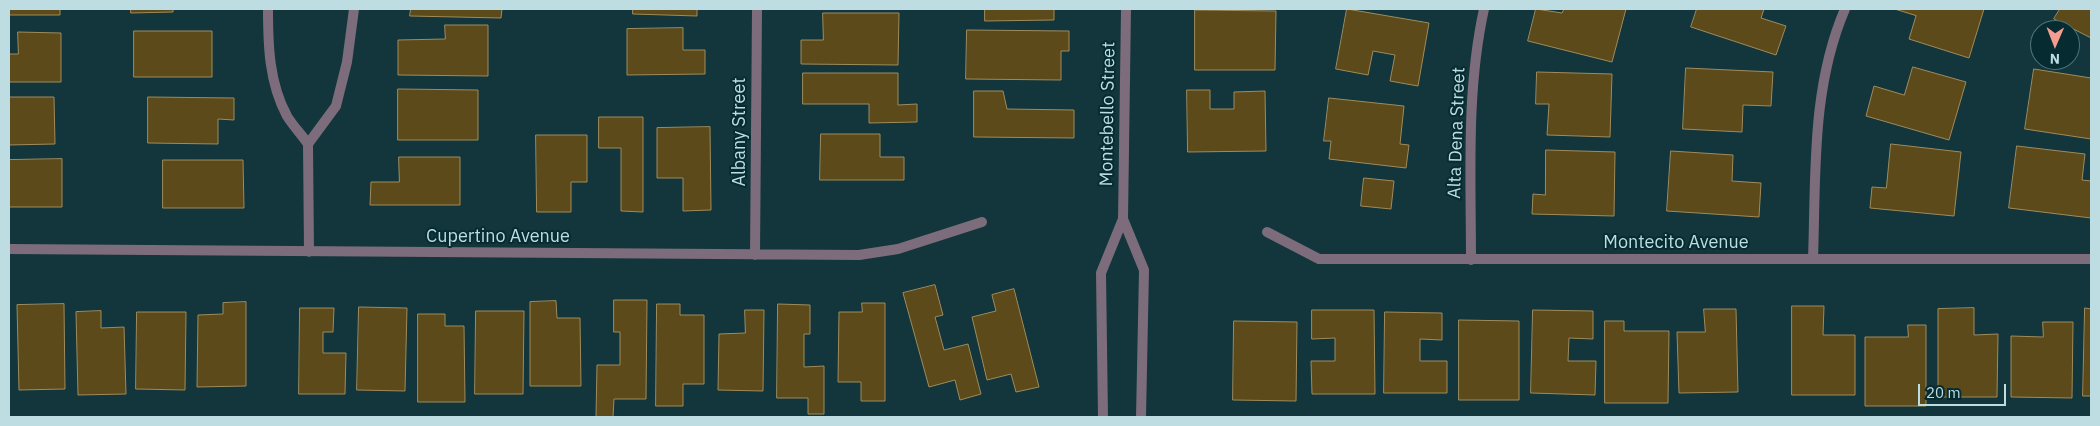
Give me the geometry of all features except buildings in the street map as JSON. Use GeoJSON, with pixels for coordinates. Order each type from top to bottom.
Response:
{"type":"FeatureCollection","features":[{"type":"Feature","properties":{"kind":"street"},"geometry":{"type":"LineString","coordinates":[[268,9],[268,44],[277,92],[288,116],[308,144],[309,252]]}},
{"type":"Feature","properties":{"kind":"street"},"geometry":{"type":"LineString","coordinates":[[308,144],[336,106],[347,62],[354,9]]}},
{"type":"Feature","properties":{"kind":"street","name":"Albany Street"},"geometry":{"type":"LineString","coordinates":[[755,254],[757,9]]}},
{"type":"Feature","properties":{"kind":"street","name":"Montebello Street"},"geometry":{"type":"LineString","coordinates":[[1103,417],[1101,273],[1123,219],[1126,9]]}},
{"type":"Feature","properties":{"kind":"street","name":"Alta Dena Street"},"geometry":{"type":"LineString","coordinates":[[1471,260],[1471,97],[1476,44],[1484,9]]}},
{"type":"Feature","properties":{"kind":"street"},"geometry":{"type":"LineString","coordinates":[[1813,259],[1816,148],[1822,86],[1835,32],[1845,9]]}},
{"type":"Feature","properties":{"kind":"street","name":"Montebello Street"},"geometry":{"type":"LineString","coordinates":[[1123,219],[1144,270],[1141,417]]}},
{"type":"Feature","properties":{"kind":"street","name":"Cupertino Avenue"},"geometry":{"type":"LineString","coordinates":[[9,250],[859,255],[898,249],[982,222]]}},
{"type":"Feature","properties":{"kind":"street","name":"Montecito Avenue"},"geometry":{"type":"LineString","coordinates":[[1267,232],[1319,259],[2091,259]]}}]}
